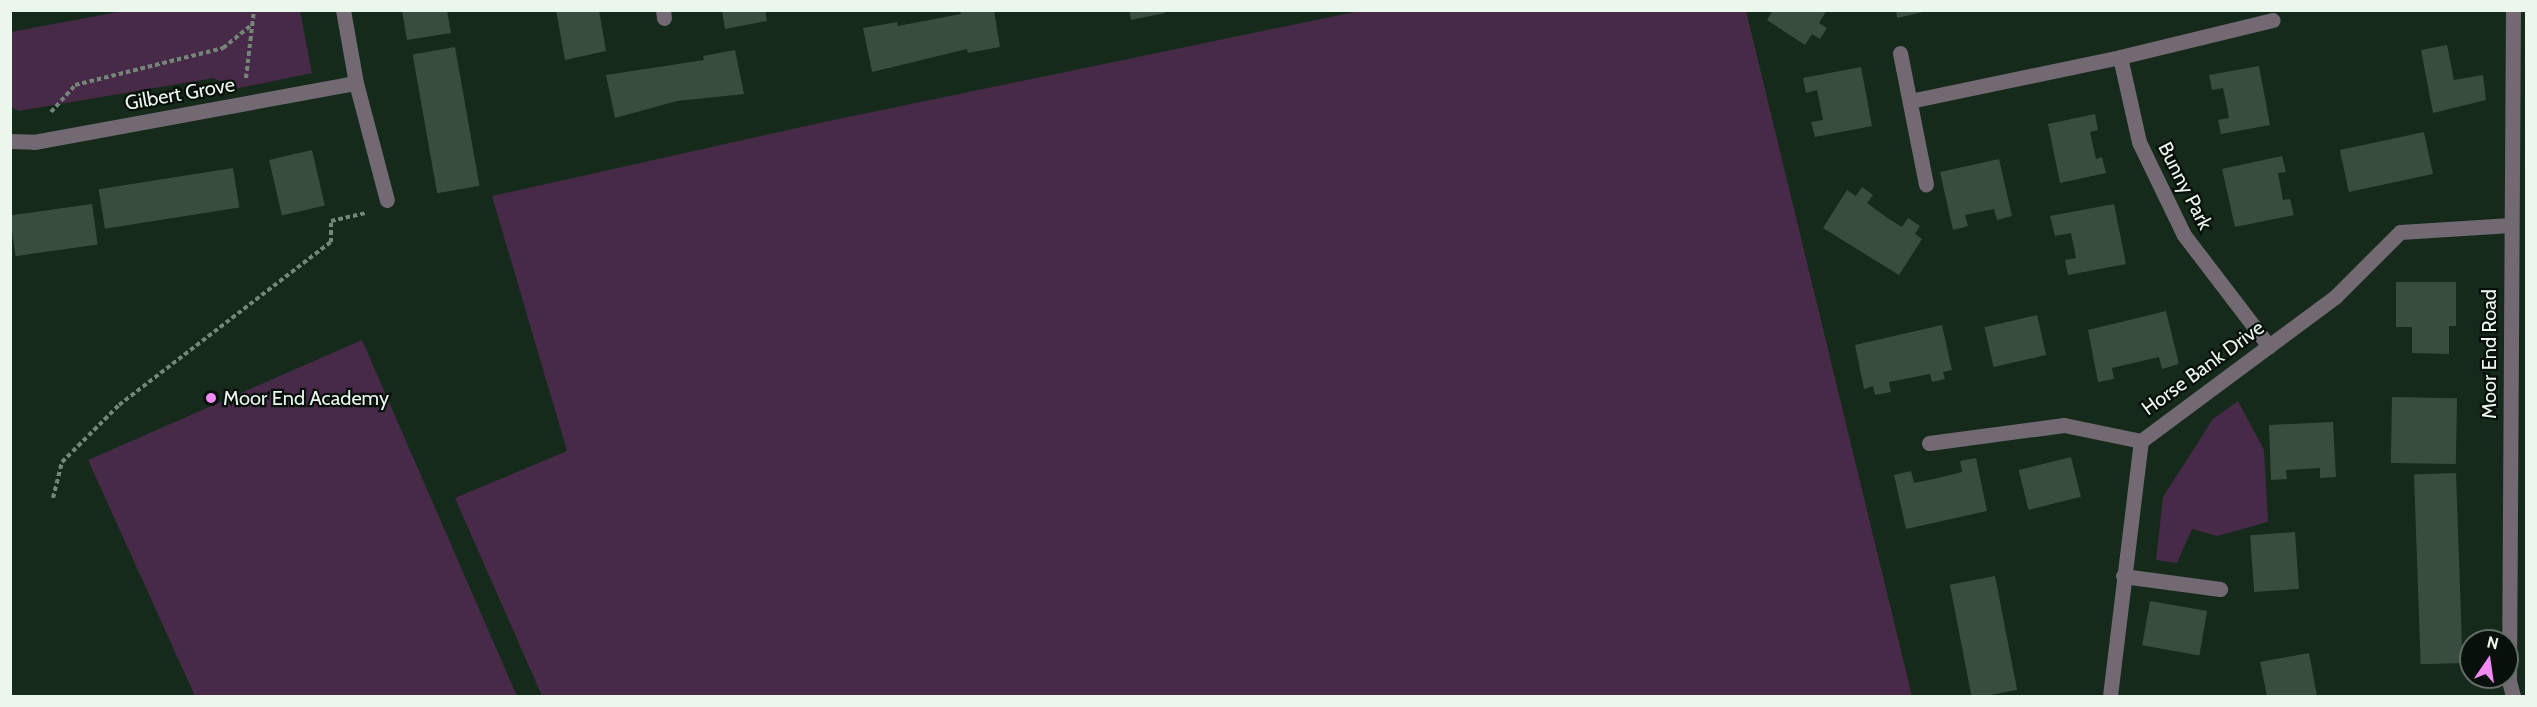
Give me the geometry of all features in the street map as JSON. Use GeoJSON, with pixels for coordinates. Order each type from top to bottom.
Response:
{"type":"FeatureCollection","features":[{"type":"Feature","properties":{"kind":"street"},"geometry":{"type":"LineString","coordinates":[[344,10],[356,83],[387,200]]}},
{"type":"Feature","properties":{"kind":"street","name":"Moor End Road"},"geometry":{"type":"LineString","coordinates":[[2513,10],[2509,681],[2513,696]]}},
{"type":"Feature","properties":{"kind":"street"},"geometry":{"type":"LineString","coordinates":[[1910,101],[2120,57],[2273,20]]}},
{"type":"Feature","properties":{"kind":"street"},"geometry":{"type":"LineString","coordinates":[[1900,53],[1926,184]]}},
{"type":"Feature","properties":{"kind":"street","name":"Bunny Park"},"geometry":{"type":"LineString","coordinates":[[2120,57],[2139,142],[2184,235],[2269,346]]}},
{"type":"Feature","properties":{"kind":"street","name":"Gilbert Grove"},"geometry":{"type":"LineString","coordinates":[[10,141],[34,142],[356,83]]}},
{"type":"Feature","properties":{"kind":"street","name":"Horse Bank Drive"},"geometry":{"type":"LineString","coordinates":[[2110,696],[2141,441],[2335,297],[2400,232],[2511,225]]}},
{"type":"Feature","properties":{"kind":"street"},"geometry":{"type":"LineString","coordinates":[[1929,443],[2064,425],[2141,441]]}},
{"type":"Feature","properties":{"kind":"street"},"geometry":{"type":"LineString","coordinates":[[2123,576],[2220,589]]}},
{"type":"Feature","properties":{"kind":"path"},"geometry":{"type":"LineString","coordinates":[[243,104],[250,26],[254,10]]}},
{"type":"Feature","properties":{"kind":"path"},"geometry":{"type":"LineString","coordinates":[[34,142],[55,105],[75,85],[223,48],[250,26]]}},
{"type":"Feature","properties":{"kind":"path"},"geometry":{"type":"LineString","coordinates":[[52,498],[62,462],[119,405],[331,242],[331,221],[387,208],[387,200]]}},
{"type":"Feature","properties":{"kind":"shaded area"},"geometry":{"type":"Polygon","coordinates":[[[1364,10],[1746,11],[1912,696],[542,696],[455,498],[567,451],[492,196],[824,122],[1364,10]]]}},
{"type":"Feature","properties":{"kind":"shaded area"},"geometry":{"type":"Polygon","coordinates":[[[123,11],[300,11],[312,73],[234,89],[214,78],[18,111],[11,107],[11,32],[123,11]]]}},
{"type":"Feature","properties":{"kind":"shaded area"},"geometry":{"type":"Polygon","coordinates":[[[362,340],[517,696],[195,696],[88,460],[362,340]]]}},
{"type":"Feature","properties":{"kind":"shaded area"},"geometry":{"type":"Polygon","coordinates":[[[2238,401],[2264,450],[2268,522],[2217,536],[2192,529],[2177,563],[2156,560],[2163,497],[2213,419],[2238,401]]]}},
{"type":"Feature","properties":{"kind":"building"},"geometry":{"type":"Polygon","coordinates":[[[402,10],[447,10],[451,33],[407,40],[402,10]]]}},
{"type":"Feature","properties":{"kind":"building"},"geometry":{"type":"Polygon","coordinates":[[[556,10],[599,10],[606,51],[565,60],[556,10]]]}},
{"type":"Feature","properties":{"kind":"building"},"geometry":{"type":"Polygon","coordinates":[[[722,10],[765,10],[767,21],[725,29],[722,10]]]}},
{"type":"Feature","properties":{"kind":"building"},"geometry":{"type":"Polygon","coordinates":[[[960,10],[994,10],[1000,47],[968,53],[967,49],[872,72],[863,28],[897,22],[898,26],[961,14],[960,10]]]}},
{"type":"Feature","properties":{"kind":"building"},"geometry":{"type":"Polygon","coordinates":[[[1129,10],[1165,10],[1165,13],[1131,20],[1129,10]]]}},
{"type":"Feature","properties":{"kind":"building"},"geometry":{"type":"Polygon","coordinates":[[[1773,10],[1827,10],[1819,23],[1827,28],[1820,39],[1812,34],[1805,45],[1767,20],[1773,10]]]}},
{"type":"Feature","properties":{"kind":"building"},"geometry":{"type":"Polygon","coordinates":[[[1896,10],[1927,10],[1927,11],[1897,18],[1896,10]]]}},
{"type":"Feature","properties":{"kind":"building"},"geometry":{"type":"Polygon","coordinates":[[[2447,45],[2454,80],[2483,75],[2486,100],[2433,113],[2421,50],[2447,45]]]}},
{"type":"Feature","properties":{"kind":"building"},"geometry":{"type":"Polygon","coordinates":[[[455,47],[479,186],[437,193],[413,54],[455,47]]]}},
{"type":"Feature","properties":{"kind":"building"},"geometry":{"type":"Polygon","coordinates":[[[735,50],[744,94],[677,101],[615,118],[606,75],[704,60],[703,56],[735,50]]]}},
{"type":"Feature","properties":{"kind":"building"},"geometry":{"type":"Polygon","coordinates":[[[2259,66],[2270,125],[2221,134],[2218,120],[2229,118],[2226,102],[2223,88],[2212,90],[2209,75],[2259,66]]]}},
{"type":"Feature","properties":{"kind":"building"},"geometry":{"type":"Polygon","coordinates":[[[1861,67],[1872,126],[1815,137],[1811,122],[1823,120],[1817,90],[1806,93],[1803,78],[1861,67]]]}},
{"type":"Feature","properties":{"kind":"building"},"geometry":{"type":"Polygon","coordinates":[[[2095,114],[2098,130],[2090,132],[2096,159],[2102,157],[2106,173],[2060,183],[2048,124],[2095,114]]]}},
{"type":"Feature","properties":{"kind":"building"},"geometry":{"type":"Polygon","coordinates":[[[2424,132],[2433,174],[2349,192],[2340,150],[2424,132]]]}},
{"type":"Feature","properties":{"kind":"building"},"geometry":{"type":"Polygon","coordinates":[[[312,150],[325,206],[282,215],[269,160],[312,150]]]}},
{"type":"Feature","properties":{"kind":"building"},"geometry":{"type":"Polygon","coordinates":[[[2282,156],[2286,172],[2278,173],[2283,200],[2290,199],[2294,215],[2235,227],[2222,169],[2282,156]]]}},
{"type":"Feature","properties":{"kind":"building"},"geometry":{"type":"Polygon","coordinates":[[[1999,159],[2012,216],[1997,220],[1994,209],[1965,215],[1968,226],[1953,230],[1940,172],[1999,159]]]}},
{"type":"Feature","properties":{"kind":"building"},"geometry":{"type":"Polygon","coordinates":[[[233,168],[239,208],[105,229],[99,189],[233,168]]]}},
{"type":"Feature","properties":{"kind":"building"},"geometry":{"type":"Polygon","coordinates":[[[1862,187],[1873,195],[1867,203],[1886,217],[1902,227],[1908,218],[1920,226],[1915,234],[1922,239],[1899,275],[1823,228],[1847,190],[1856,196],[1862,187]]]}},
{"type":"Feature","properties":{"kind":"building"},"geometry":{"type":"Polygon","coordinates":[[[92,204],[98,245],[16,256],[10,216],[92,204]]]}},
{"type":"Feature","properties":{"kind":"building"},"geometry":{"type":"Polygon","coordinates":[[[2114,204],[2126,264],[2068,275],[2065,260],[2076,258],[2071,233],[2055,236],[2050,216],[2114,204]]]}},
{"type":"Feature","properties":{"kind":"building"},"geometry":{"type":"Polygon","coordinates":[[[2396,282],[2456,282],[2456,326],[2449,326],[2449,354],[2412,353],[2412,327],[2396,327],[2396,282]]]}},
{"type":"Feature","properties":{"kind":"building"},"geometry":{"type":"Polygon","coordinates":[[[2166,311],[2179,364],[2162,369],[2159,357],[2112,368],[2114,379],[2098,382],[2088,330],[2166,311]]]}},
{"type":"Feature","properties":{"kind":"building"},"geometry":{"type":"Polygon","coordinates":[[[2037,315],[2046,355],[1994,367],[1984,327],[2037,315]]]}},
{"type":"Feature","properties":{"kind":"building"},"geometry":{"type":"Polygon","coordinates":[[[1942,325],[1952,370],[1943,372],[1945,379],[1932,382],[1930,374],[1889,382],[1891,392],[1875,395],[1873,386],[1864,389],[1855,345],[1942,325]]]}},
{"type":"Feature","properties":{"kind":"building"},"geometry":{"type":"Polygon","coordinates":[[[2392,397],[2457,398],[2456,464],[2391,463],[2392,397]]]}},
{"type":"Feature","properties":{"kind":"building"},"geometry":{"type":"Polygon","coordinates":[[[2333,422],[2336,477],[2320,478],[2320,468],[2286,470],[2287,479],[2271,480],[2269,425],[2333,422]]]}},
{"type":"Feature","properties":{"kind":"building"},"geometry":{"type":"Polygon","coordinates":[[[2071,457],[2081,497],[2029,510],[2019,470],[2071,457]]]}},
{"type":"Feature","properties":{"kind":"building"},"geometry":{"type":"Polygon","coordinates":[[[1976,458],[1987,511],[1906,529],[1894,475],[1911,471],[1914,483],[1962,472],[1960,461],[1976,458]]]}},
{"type":"Feature","properties":{"kind":"building"},"geometry":{"type":"Polygon","coordinates":[[[2456,473],[2461,629],[2459,629],[2459,663],[2421,664],[2414,474],[2456,473]]]}},
{"type":"Feature","properties":{"kind":"building"},"geometry":{"type":"Polygon","coordinates":[[[2295,532],[2299,589],[2254,592],[2250,535],[2295,532]]]}},
{"type":"Feature","properties":{"kind":"building"},"geometry":{"type":"Polygon","coordinates":[[[1995,576],[2017,690],[1986,696],[1971,696],[1950,585],[1995,576]]]}},
{"type":"Feature","properties":{"kind":"building"},"geometry":{"type":"Polygon","coordinates":[[[2150,601],[2207,611],[2199,655],[2142,645],[2150,601]]]}},
{"type":"Feature","properties":{"kind":"building"},"geometry":{"type":"Polygon","coordinates":[[[2309,653],[2317,696],[2267,696],[2260,662],[2309,653]]]}},
{"type":"Feature","properties":{"kind":"place","name":"Moor End Academy"},"geometry":{"type":"Point","coordinates":[211,398]}}]}
